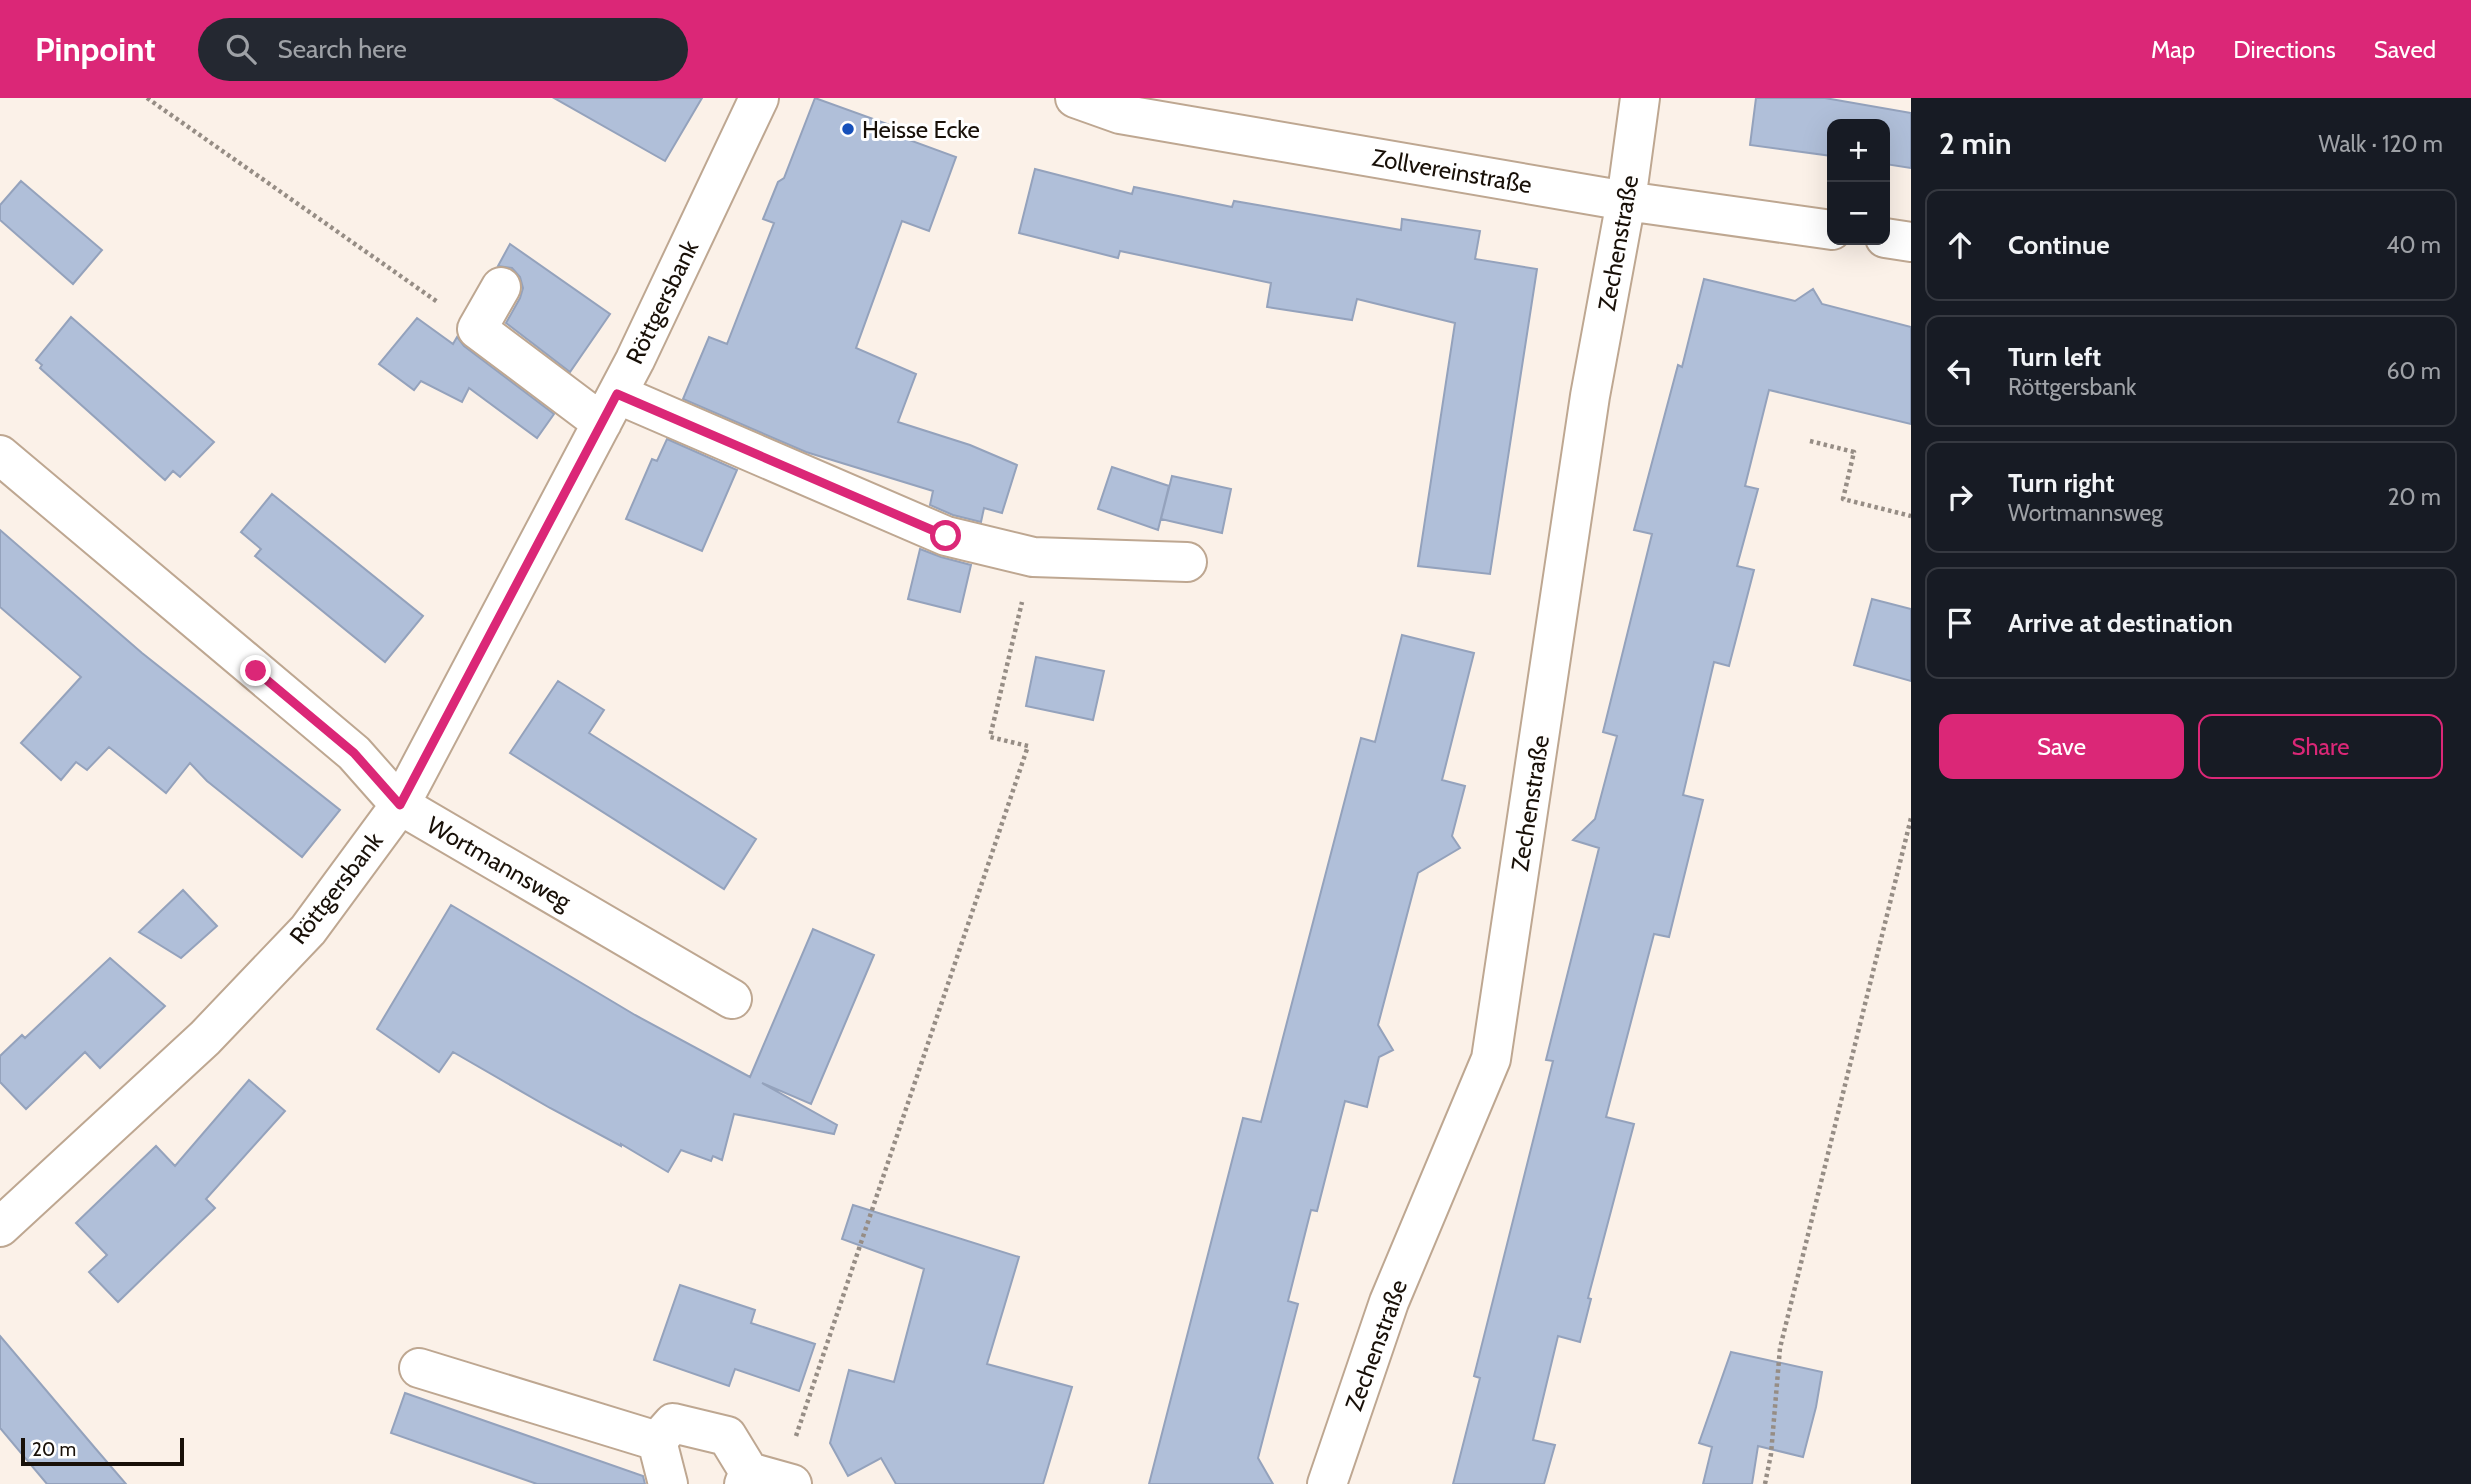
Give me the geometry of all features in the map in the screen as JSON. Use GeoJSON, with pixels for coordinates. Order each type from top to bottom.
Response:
{"type":"FeatureCollection","features":[{"type":"Feature","properties":{"kind":"street","name":"Röttgersbank"},"geometry":{"type":"LineString","coordinates":[[0,1227],[205,1038],[280,960],[308,930],[400,805],[635,360],[759,98]]}},
{"type":"Feature","properties":{"kind":"street","name":"Zollvereinstraße"},"geometry":{"type":"LineString","coordinates":[[1075,98],[1120,114],[1626,201],[1827,229]]}},
{"type":"Feature","properties":{"kind":"street","name":"Zechenstraße"},"geometry":{"type":"LineString","coordinates":[[1327,1484],[1389,1302],[1491,1059],[1590,396],[1626,201],[1640,98]]}},
{"type":"Feature","properties":{"kind":"street"},"geometry":{"type":"LineString","coordinates":[[1890,239],[1911,242]]}},
{"type":"Feature","properties":{"kind":"street"},"geometry":{"type":"LineString","coordinates":[[501,287],[477,329],[609,409],[946,536],[1033,556],[1187,562]]}},
{"type":"Feature","properties":{"kind":"street","name":"Wortmannsweg"},"geometry":{"type":"LineString","coordinates":[[0,454],[354,753],[400,805],[732,999]]}},
{"type":"Feature","properties":{"kind":"street"},"geometry":{"type":"LineString","coordinates":[[419,1368],[657,1441]]}},
{"type":"Feature","properties":{"kind":"street"},"geometry":{"type":"LineString","coordinates":[[657,1441],[673,1423],[727,1436],[747,1478],[792,1484]]}},
{"type":"Feature","properties":{"kind":"street"},"geometry":{"type":"LineString","coordinates":[[657,1441],[668,1484]]}},
{"type":"Feature","properties":{"kind":"path"},"geometry":{"type":"LineString","coordinates":[[147,98],[477,329]]}},
{"type":"Feature","properties":{"kind":"path"},"geometry":{"type":"LineString","coordinates":[[1810,441],[1854,453],[1843,499],[1911,516]]}},
{"type":"Feature","properties":{"kind":"path"},"geometry":{"type":"LineString","coordinates":[[747,1478],[795,1441],[1028,746],[990,737],[1033,556]]}},
{"type":"Feature","properties":{"kind":"path"},"geometry":{"type":"LineString","coordinates":[[1765,1484],[1771,1454],[1780,1348],[1911,818]]}},
{"type":"Feature","properties":{"kind":"building"},"geometry":{"type":"Polygon","coordinates":[[[554,98],[702,98],[665,161],[554,98]]]}},
{"type":"Feature","properties":{"kind":"building"},"geometry":{"type":"Polygon","coordinates":[[[815,98],[904,130],[901,137],[956,157],[929,231],[902,221],[856,348],[916,374],[898,422],[970,445],[1017,465],[1002,513],[984,508],[981,522],[953,515],[930,505],[933,491],[806,452],[683,399],[709,337],[727,344],[774,223],[763,219],[778,182],[784,178],[815,98]]]}},
{"type":"Feature","properties":{"kind":"building"},"geometry":{"type":"Polygon","coordinates":[[[1756,98],[1825,98],[1911,113],[1911,168],[1890,165],[1890,119],[1827,119],[1827,155],[1750,145],[1756,98]]]}},
{"type":"Feature","properties":{"kind":"building"},"geometry":{"type":"Polygon","coordinates":[[[1035,169],[1132,194],[1134,187],[1232,207],[1234,201],[1401,230],[1402,219],[1480,231],[1475,259],[1537,269],[1490,574],[1418,566],[1455,323],[1357,299],[1352,320],[1267,307],[1271,283],[1120,251],[1118,258],[1019,233],[1035,169]]]}},
{"type":"Feature","properties":{"kind":"building"},"geometry":{"type":"Polygon","coordinates":[[[21,181],[102,250],[73,284],[0,220],[0,205],[21,181]]]}},
{"type":"Feature","properties":{"kind":"building"},"geometry":{"type":"Polygon","coordinates":[[[510,244],[610,314],[570,372],[506,323],[523,288],[520,277],[512,268],[498,266],[510,244]]]}},
{"type":"Feature","properties":{"kind":"building"},"geometry":{"type":"Polygon","coordinates":[[[1704,279],[1795,301],[1813,289],[1822,304],[1911,327],[1911,424],[1769,390],[1745,486],[1758,489],[1737,566],[1754,570],[1729,666],[1714,662],[1683,795],[1703,800],[1669,937],[1654,934],[1606,1117],[1634,1124],[1588,1298],[1591,1299],[1580,1342],[1558,1336],[1533,1440],[1555,1445],[1544,1484],[1453,1484],[1480,1378],[1474,1376],[1553,1061],[1546,1060],[1599,848],[1573,840],[1595,819],[1617,736],[1603,732],[1652,534],[1634,530],[1678,365],[1682,367],[1704,279]]]}},
{"type":"Feature","properties":{"kind":"building"},"geometry":{"type":"Polygon","coordinates":[[[71,317],[214,442],[180,477],[173,471],[165,480],[40,368],[42,365],[36,360],[71,317]]]}},
{"type":"Feature","properties":{"kind":"building"},"geometry":{"type":"Polygon","coordinates":[[[417,318],[453,344],[457,337],[464,346],[554,414],[537,438],[469,388],[462,402],[421,381],[414,390],[379,364],[417,318]]]}},
{"type":"Feature","properties":{"kind":"building"},"geometry":{"type":"Polygon","coordinates":[[[667,439],[737,470],[702,551],[626,519],[652,459],[657,461],[667,439]]]}},
{"type":"Feature","properties":{"kind":"building"},"geometry":{"type":"Polygon","coordinates":[[[1112,467],[1169,486],[1158,530],[1098,509],[1112,467]]]}},
{"type":"Feature","properties":{"kind":"building"},"geometry":{"type":"Polygon","coordinates":[[[1172,476],[1231,489],[1222,533],[1161,519],[1172,476]]]}},
{"type":"Feature","properties":{"kind":"building"},"geometry":{"type":"Polygon","coordinates":[[[272,494],[423,616],[385,662],[255,556],[261,549],[241,532],[272,494]]]}},
{"type":"Feature","properties":{"kind":"building"},"geometry":{"type":"Polygon","coordinates":[[[0,530],[142,653],[340,810],[302,857],[207,781],[190,763],[166,793],[109,747],[87,770],[76,762],[61,780],[21,743],[81,677],[0,607],[0,530]]]}},
{"type":"Feature","properties":{"kind":"building"},"geometry":{"type":"Polygon","coordinates":[[[920,549],[971,565],[960,612],[908,599],[920,549]]]}},
{"type":"Feature","properties":{"kind":"building"},"geometry":{"type":"Polygon","coordinates":[[[1872,599],[1911,609],[1911,681],[1854,665],[1872,599]]]}},
{"type":"Feature","properties":{"kind":"building"},"geometry":{"type":"Polygon","coordinates":[[[1402,635],[1474,653],[1442,780],[1465,786],[1452,836],[1460,848],[1418,873],[1378,1025],[1393,1050],[1379,1057],[1367,1107],[1345,1101],[1317,1211],[1311,1210],[1288,1301],[1298,1304],[1258,1458],[1273,1484],[1149,1484],[1243,1118],[1261,1122],[1361,738],[1375,742],[1402,635]]]}},
{"type":"Feature","properties":{"kind":"building"},"geometry":{"type":"Polygon","coordinates":[[[1036,657],[1104,671],[1093,720],[1026,706],[1036,657]]]}},
{"type":"Feature","properties":{"kind":"building"},"geometry":{"type":"Polygon","coordinates":[[[558,681],[604,710],[589,733],[756,839],[724,889],[510,753],[558,681]]]}},
{"type":"Feature","properties":{"kind":"building"},"geometry":{"type":"Polygon","coordinates":[[[183,890],[217,926],[181,958],[139,932],[183,890]]]}},
{"type":"Feature","properties":{"kind":"building"},"geometry":{"type":"Polygon","coordinates":[[[451,905],[635,1015],[750,1077],[813,929],[874,955],[811,1104],[762,1083],[837,1125],[834,1134],[734,1114],[722,1160],[713,1156],[711,1161],[681,1150],[668,1172],[453,1052],[439,1072],[377,1029],[451,905]]]}},
{"type":"Feature","properties":{"kind":"building"},"geometry":{"type":"Polygon","coordinates":[[[110,958],[165,1006],[100,1068],[85,1052],[26,1109],[0,1082],[0,1056],[22,1035],[25,1038],[110,958]]]}},
{"type":"Feature","properties":{"kind":"building"},"geometry":{"type":"Polygon","coordinates":[[[249,1080],[285,1111],[206,1199],[215,1208],[118,1302],[89,1272],[107,1255],[76,1223],[156,1146],[175,1166],[249,1080]]]}},
{"type":"Feature","properties":{"kind":"building"},"geometry":{"type":"Polygon","coordinates":[[[853,1205],[1019,1257],[987,1364],[1072,1387],[1043,1484],[896,1484],[881,1458],[848,1476],[830,1443],[849,1370],[894,1382],[924,1269],[842,1239],[853,1205]]]}},
{"type":"Feature","properties":{"kind":"building"},"geometry":{"type":"Polygon","coordinates":[[[680,1285],[755,1310],[751,1323],[815,1344],[799,1391],[735,1369],[729,1386],[654,1360],[680,1285]]]}},
{"type":"Feature","properties":{"kind":"building"},"geometry":{"type":"Polygon","coordinates":[[[0,1336],[126,1484],[47,1484],[0,1428],[0,1336]]]}},
{"type":"Feature","properties":{"kind":"building"},"geometry":{"type":"Polygon","coordinates":[[[1731,1352],[1822,1372],[1816,1407],[1803,1457],[1758,1446],[1752,1484],[1703,1484],[1712,1447],[1699,1443],[1731,1352]]]}},
{"type":"Feature","properties":{"kind":"building"},"geometry":{"type":"Polygon","coordinates":[[[405,1393],[643,1476],[645,1484],[537,1484],[391,1433],[405,1393]]]}},
{"type":"Feature","properties":{"kind":"place","name":"Heisse Ecke"},"geometry":{"type":"Point","coordinates":[848,129]}},
{"type":"Feature","properties":{"kind":"route"},"geometry":{"type":"LineString","coordinates":[[256,671],[354,753],[400,805],[617,394],[946,536]]}}]}
